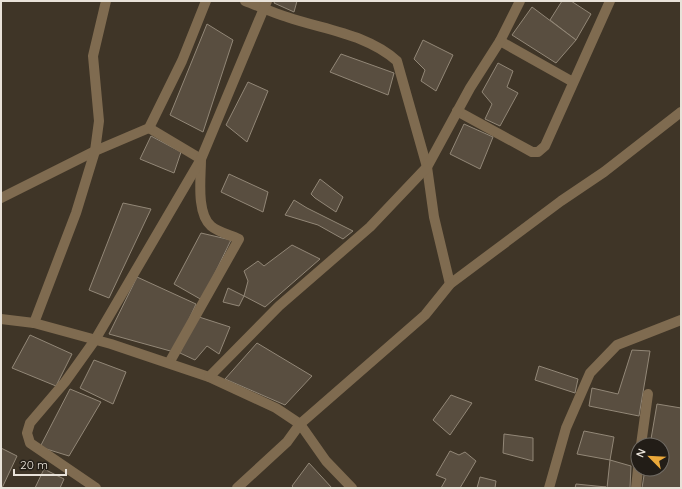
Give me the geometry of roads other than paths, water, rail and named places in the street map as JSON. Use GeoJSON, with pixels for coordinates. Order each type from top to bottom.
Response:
{"type":"FeatureCollection","features":[{"type":"Feature","properties":{"kind":"street"},"geometry":{"type":"LineString","coordinates":[[34,322],[76,213],[95,151],[99,121],[93,56],[106,1]]}},
{"type":"Feature","properties":{"kind":"street"},"geometry":{"type":"LineString","coordinates":[[1,198],[95,151],[149,128],[182,61],[206,1]]}},
{"type":"Feature","properties":{"kind":"street"},"geometry":{"type":"LineString","coordinates":[[244,1],[267,5],[287,17],[343,32],[385,50],[397,61],[427,167],[434,217],[450,284]]}},
{"type":"Feature","properties":{"kind":"street"},"geometry":{"type":"LineString","coordinates":[[209,377],[279,306],[370,227],[427,167],[457,111],[500,41],[520,1]]}},
{"type":"Feature","properties":{"kind":"street"},"geometry":{"type":"LineString","coordinates":[[457,111],[532,152],[538,152],[545,146],[610,1]]}},
{"type":"Feature","properties":{"kind":"street"},"geometry":{"type":"LineString","coordinates":[[96,488],[30,443],[27,433],[30,424],[65,382],[95,340],[201,159],[267,5]]}},
{"type":"Feature","properties":{"kind":"street"},"geometry":{"type":"LineString","coordinates":[[500,41],[573,82]]}},
{"type":"Feature","properties":{"kind":"street"},"geometry":{"type":"LineString","coordinates":[[237,488],[287,442],[300,424],[425,315],[450,284],[561,201],[604,172],[681,112]]}},
{"type":"Feature","properties":{"kind":"street"},"geometry":{"type":"LineString","coordinates":[[149,128],[201,159]]}},
{"type":"Feature","properties":{"kind":"street"},"geometry":{"type":"LineString","coordinates":[[169,363],[239,239],[212,227],[204,219],[200,197],[201,159]]}},
{"type":"Feature","properties":{"kind":"street"},"geometry":{"type":"LineString","coordinates":[[1,319],[34,322],[169,363],[209,377],[276,408],[300,424],[326,461],[352,488]]}},
{"type":"Feature","properties":{"kind":"street"},"geometry":{"type":"LineString","coordinates":[[549,488],[566,428],[590,373],[617,345],[681,320]]}},
{"type":"Feature","properties":{"kind":"street"},"geometry":{"type":"LineString","coordinates":[[642,437],[648,394]]}},
{"type":"Feature","properties":{"kind":"street"},"geometry":{"type":"LineString","coordinates":[[636,488],[637,477]]}}]}
